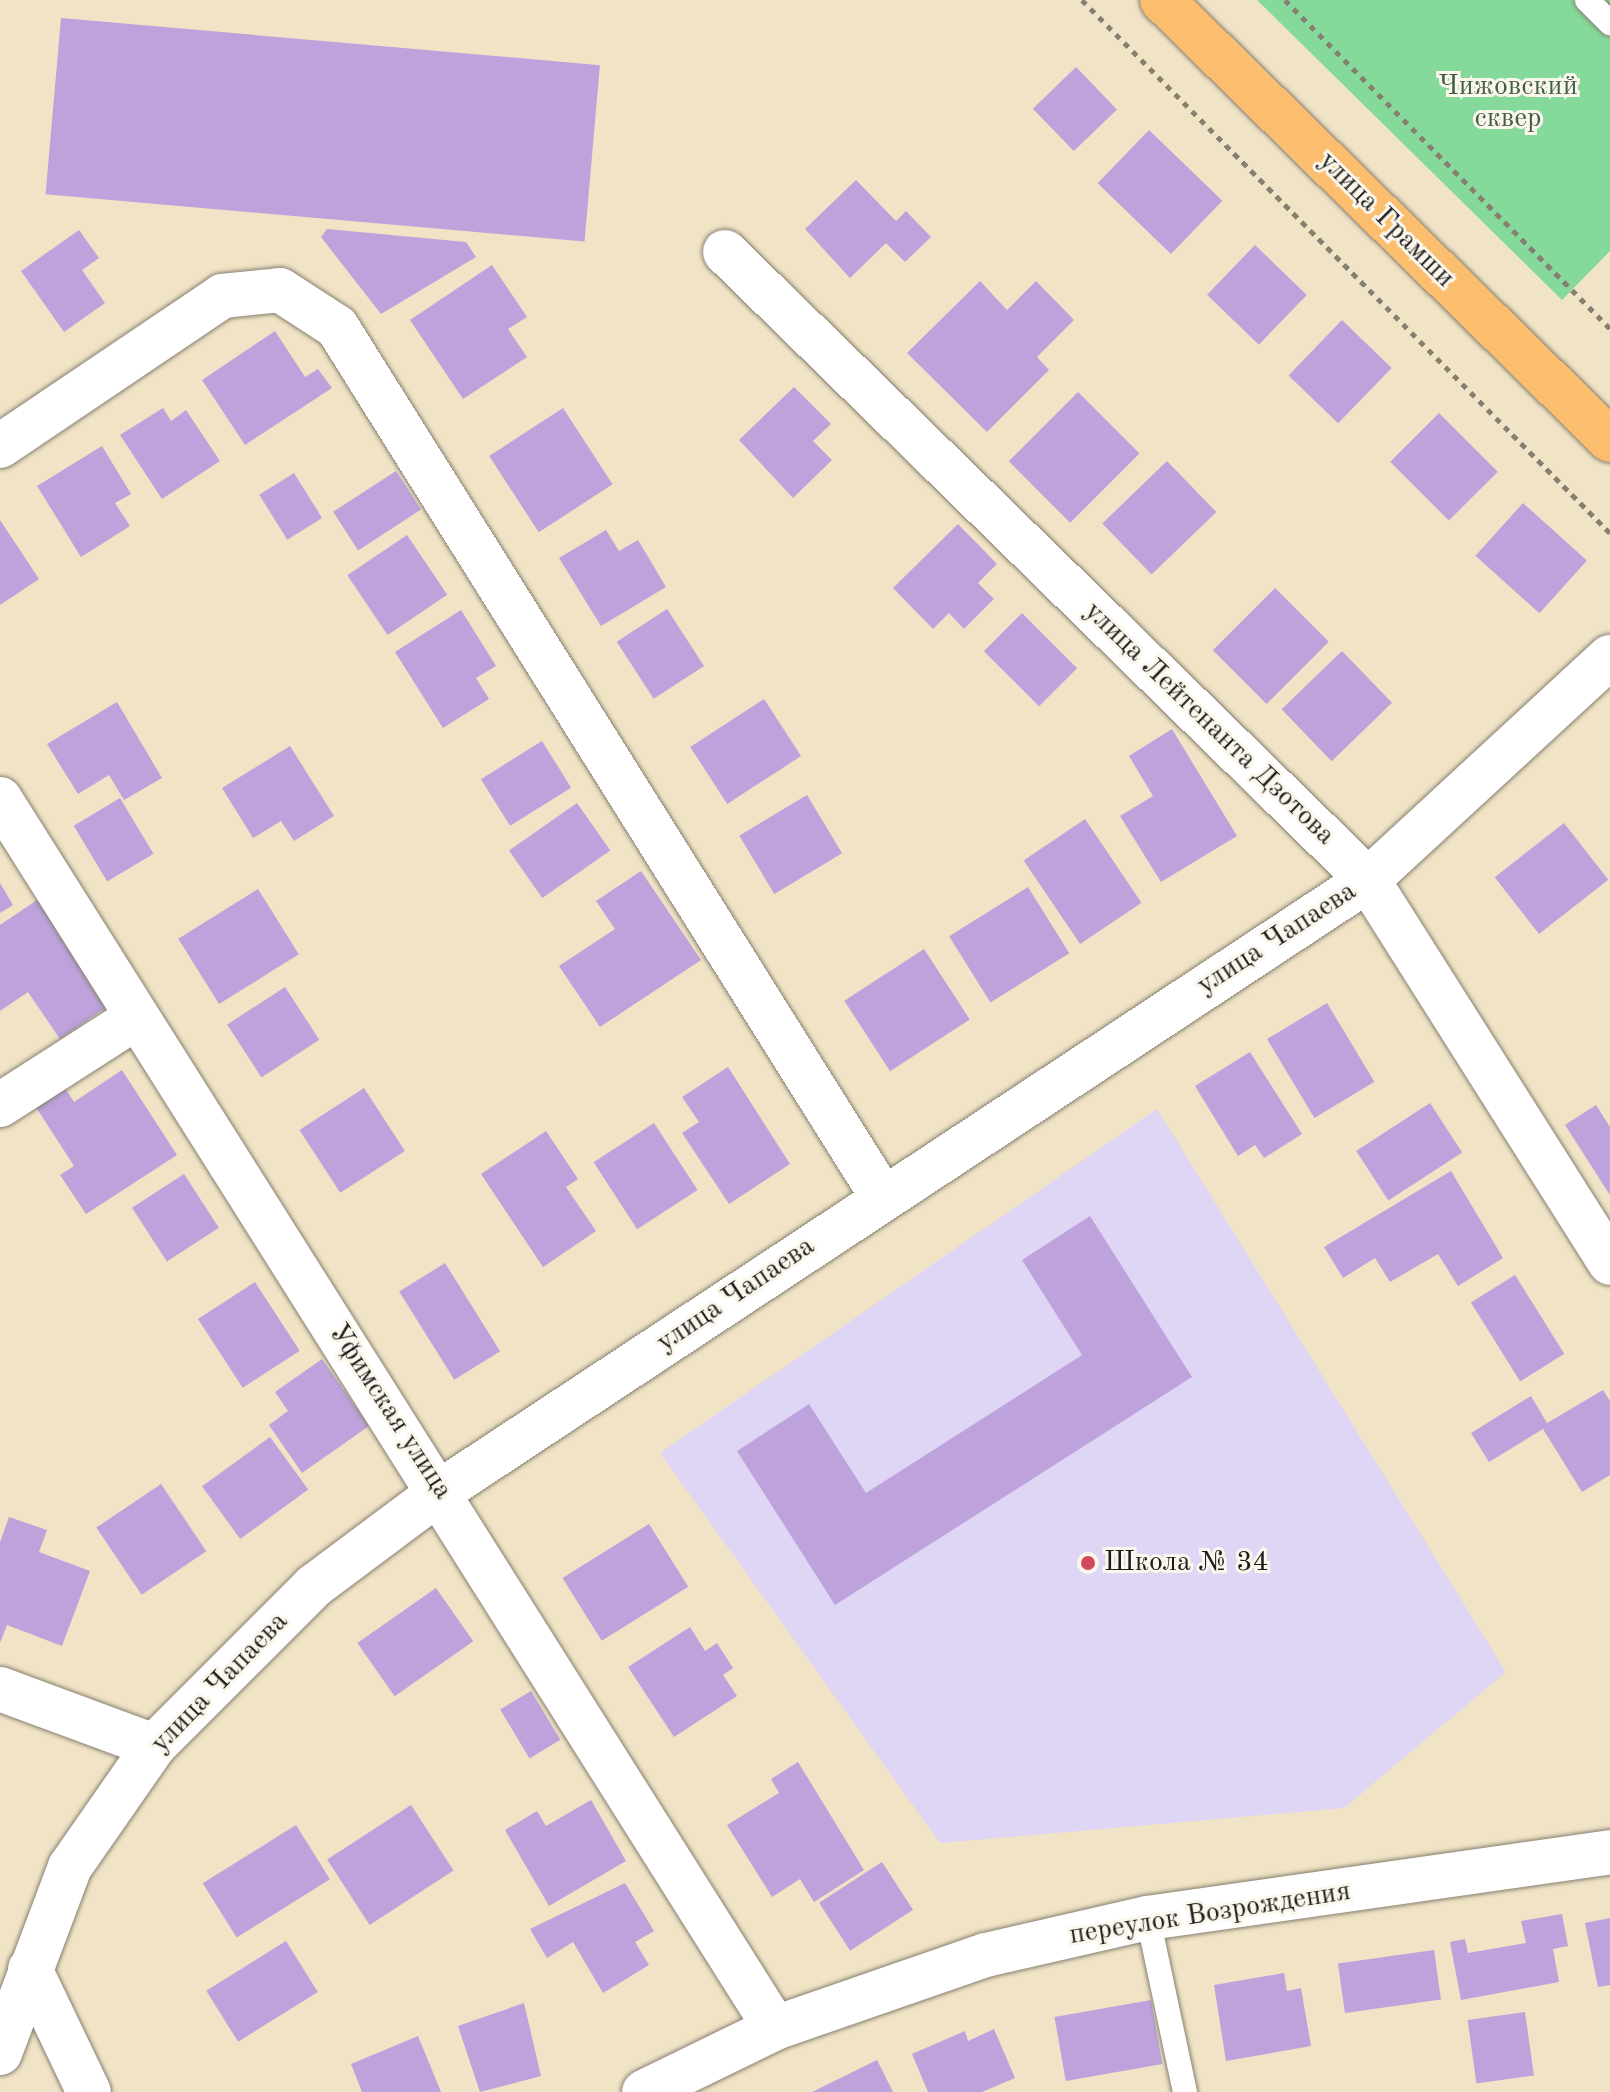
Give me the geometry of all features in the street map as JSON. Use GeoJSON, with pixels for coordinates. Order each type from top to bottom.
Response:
{"type":"FeatureCollection","features":[{"type":"Feature","properties":{"kind":"highway","name":"улица Грамши"},"geometry":{"type":"LineString","coordinates":[[1162,0],[1610,440]]}},
{"type":"Feature","properties":{"kind":"street","name":"улица Лейтенанта Дзотова"},"geometry":{"type":"LineString","coordinates":[[725,252],[1368,880],[1610,1263]]}},
{"type":"Feature","properties":{"kind":"street"},"geometry":{"type":"LineString","coordinates":[[0,446],[222,296],[280,290],[337,327],[883,1198]]}},
{"type":"Feature","properties":{"kind":"street","name":"улица Чапаева"},"geometry":{"type":"LineString","coordinates":[[0,2053],[70,1867],[154,1746],[314,1586],[441,1491],[1368,880],[1610,657]]}},
{"type":"Feature","properties":{"kind":"street","name":"Уфимская улица"},"geometry":{"type":"LineString","coordinates":[[0,799],[441,1491],[775,2028]]}},
{"type":"Feature","properties":{"kind":"street"},"geometry":{"type":"LineString","coordinates":[[0,1105],[137,1017]]}},
{"type":"Feature","properties":{"kind":"street"},"geometry":{"type":"LineString","coordinates":[[0,1689],[154,1746]]}},
{"type":"Feature","properties":{"kind":"street","name":"переулок Возрождения"},"geometry":{"type":"LineString","coordinates":[[644,2092],[775,2028],[986,1955],[1148,1918],[1610,1852]]}},
{"type":"Feature","properties":{"kind":"street"},"geometry":{"type":"LineString","coordinates":[[30,1969],[89,2092]]}},
{"type":"Feature","properties":{"kind":"lane"},"geometry":{"type":"LineString","coordinates":[[1587,0],[1610,23]]}},
{"type":"Feature","properties":{"kind":"lane"},"geometry":{"type":"LineString","coordinates":[[1148,1918],[1185,2092]]}},
{"type":"Feature","properties":{"kind":"path"},"geometry":{"type":"LineString","coordinates":[[1082,0],[1610,533]]}},
{"type":"Feature","properties":{"kind":"path"},"geometry":{"type":"LineString","coordinates":[[1285,0],[1610,328]]}},
{"type":"Feature","properties":{"kind":"shaded area","name":"Школа № 34"},"geometry":{"type":"Polygon","coordinates":[[[1157,1109],[1506,1672],[1344,1808],[940,1843],[660,1453],[1157,1109]]]}},
{"type":"Feature","properties":{"kind":"green space","name":"Чижовский сквер"},"geometry":{"type":"Polygon","coordinates":[[[1257,0],[1610,0],[1610,251],[1562,300],[1257,0]]]}},
{"type":"Feature","properties":{"kind":"building"},"geometry":{"type":"Polygon","coordinates":[[[61,18],[600,65],[585,241],[46,194],[61,18]]]}},
{"type":"Feature","properties":{"kind":"building"},"geometry":{"type":"Polygon","coordinates":[[[1076,67],[1117,109],[1074,151],[1033,109],[1076,67]]]}},
{"type":"Feature","properties":{"kind":"building"},"geometry":{"type":"Polygon","coordinates":[[[1149,130],[1222,201],[1171,254],[1098,183],[1149,130]]]}},
{"type":"Feature","properties":{"kind":"building"},"geometry":{"type":"Polygon","coordinates":[[[856,180],[896,221],[906,211],[931,237],[905,262],[886,243],[850,278],[805,229],[856,180]]]}},
{"type":"Feature","properties":{"kind":"building"},"geometry":{"type":"Polygon","coordinates":[[[327,229],[466,242],[476,257],[381,314],[321,237],[327,229]]]}},
{"type":"Feature","properties":{"kind":"building"},"geometry":{"type":"Polygon","coordinates":[[[79,230],[99,258],[82,270],[105,303],[64,332],[21,271],[79,230]]]}},
{"type":"Feature","properties":{"kind":"building"},"geometry":{"type":"Polygon","coordinates":[[[1255,245],[1307,295],[1259,345],[1207,295],[1255,245]]]}},
{"type":"Feature","properties":{"kind":"building"},"geometry":{"type":"Polygon","coordinates":[[[492,265],[527,317],[508,329],[527,357],[463,399],[410,320],[492,265]]]}},
{"type":"Feature","properties":{"kind":"building"},"geometry":{"type":"Polygon","coordinates":[[[980,281],[1007,310],[1036,281],[1074,320],[1037,357],[1049,370],[987,432],[907,353],[980,281]]]}},
{"type":"Feature","properties":{"kind":"building"},"geometry":{"type":"Polygon","coordinates":[[[1342,320],[1392,368],[1338,423],[1289,375],[1342,320]]]}},
{"type":"Feature","properties":{"kind":"building"},"geometry":{"type":"Polygon","coordinates":[[[275,331],[305,377],[318,369],[332,388],[245,445],[202,380],[275,331]]]}},
{"type":"Feature","properties":{"kind":"building"},"geometry":{"type":"Polygon","coordinates":[[[794,387],[831,424],[813,441],[832,460],[793,498],[739,440],[794,387]]]}},
{"type":"Feature","properties":{"kind":"building"},"geometry":{"type":"Polygon","coordinates":[[[1078,392],[1140,454],[1070,523],[1009,461],[1078,392]]]}},
{"type":"Feature","properties":{"kind":"building"},"geometry":{"type":"Polygon","coordinates":[[[163,408],[171,421],[186,410],[220,461],[162,499],[120,435],[163,408]]]}},
{"type":"Feature","properties":{"kind":"building"},"geometry":{"type":"Polygon","coordinates":[[[563,408],[613,484],[539,532],[489,456],[563,408]]]}},
{"type":"Feature","properties":{"kind":"building"},"geometry":{"type":"Polygon","coordinates":[[[1439,413],[1498,472],[1449,520],[1390,462],[1439,413]]]}},
{"type":"Feature","properties":{"kind":"building"},"geometry":{"type":"Polygon","coordinates":[[[102,446],[131,494],[115,503],[130,526],[81,557],[37,486],[102,446]]]}},
{"type":"Feature","properties":{"kind":"building"},"geometry":{"type":"Polygon","coordinates":[[[1167,461],[1216,512],[1152,575],[1102,524],[1167,461]]]}},
{"type":"Feature","properties":{"kind":"building"},"geometry":{"type":"Polygon","coordinates":[[[396,471],[421,510],[358,550],[333,512],[396,471]]]}},
{"type":"Feature","properties":{"kind":"building"},"geometry":{"type":"Polygon","coordinates":[[[294,473],[322,518],[287,540],[259,495],[294,473]]]}},
{"type":"Feature","properties":{"kind":"building"},"geometry":{"type":"Polygon","coordinates":[[[1523,503],[1587,561],[1539,613],[1475,556],[1523,503]]]}},
{"type":"Feature","properties":{"kind":"building"},"geometry":{"type":"Polygon","coordinates":[[[0,520],[39,579],[0,605],[0,520]]]}},
{"type":"Feature","properties":{"kind":"building"},"geometry":{"type":"Polygon","coordinates":[[[958,524],[997,564],[978,583],[994,599],[964,629],[949,613],[933,629],[893,588],[958,524]]]}},
{"type":"Feature","properties":{"kind":"building"},"geometry":{"type":"Polygon","coordinates":[[[606,530],[619,551],[638,540],[666,587],[601,626],[559,558],[606,530]]]}},
{"type":"Feature","properties":{"kind":"building"},"geometry":{"type":"Polygon","coordinates":[[[407,535],[447,595],[388,635],[347,575],[407,535]]]}},
{"type":"Feature","properties":{"kind":"building"},"geometry":{"type":"Polygon","coordinates":[[[1275,588],[1329,642],[1267,704],[1213,650],[1275,588]]]}},
{"type":"Feature","properties":{"kind":"building"},"geometry":{"type":"Polygon","coordinates":[[[667,609],[704,666],[654,699],[617,642],[667,609]]]}},
{"type":"Feature","properties":{"kind":"building"},"geometry":{"type":"Polygon","coordinates":[[[461,610],[496,666],[476,678],[489,699],[443,728],[395,652],[461,610]]]}},
{"type":"Feature","properties":{"kind":"building"},"geometry":{"type":"Polygon","coordinates":[[[1022,613],[1077,668],[1039,706],[984,651],[1022,613]]]}},
{"type":"Feature","properties":{"kind":"building"},"geometry":{"type":"Polygon","coordinates":[[[1342,651],[1392,703],[1332,761],[1282,709],[1342,651]]]}},
{"type":"Feature","properties":{"kind":"building"},"geometry":{"type":"Polygon","coordinates":[[[764,699],[801,756],[727,804],[690,747],[764,699]]]}},
{"type":"Feature","properties":{"kind":"building"},"geometry":{"type":"Polygon","coordinates":[[[117,702],[162,778],[124,800],[109,775],[78,794],[47,744],[117,702]]]}},
{"type":"Feature","properties":{"kind":"building"},"geometry":{"type":"Polygon","coordinates":[[[1172,729],[1237,836],[1161,882],[1120,816],[1153,796],[1129,756],[1172,729]]]}},
{"type":"Feature","properties":{"kind":"building"},"geometry":{"type":"Polygon","coordinates":[[[542,741],[571,788],[510,826],[481,779],[542,741]]]}},
{"type":"Feature","properties":{"kind":"building"},"geometry":{"type":"Polygon","coordinates":[[[290,746],[334,816],[294,841],[281,821],[253,838],[222,788],[290,746]]]}},
{"type":"Feature","properties":{"kind":"building"},"geometry":{"type":"Polygon","coordinates":[[[807,795],[842,853],[774,894],[739,836],[807,795]]]}},
{"type":"Feature","properties":{"kind":"building"},"geometry":{"type":"Polygon","coordinates":[[[120,798],[153,854],[107,882],[74,826],[120,798]]]}},
{"type":"Feature","properties":{"kind":"building"},"geometry":{"type":"Polygon","coordinates":[[[577,803],[610,851],[542,898],[509,851],[577,803]]]}},
{"type":"Feature","properties":{"kind":"building"},"geometry":{"type":"Polygon","coordinates":[[[1085,819],[1141,903],[1080,944],[1024,860],[1085,819]]]}},
{"type":"Feature","properties":{"kind":"building"},"geometry":{"type":"Polygon","coordinates":[[[1564,823],[1608,880],[1539,934],[1495,877],[1564,823]]]}},
{"type":"Feature","properties":{"kind":"building"},"geometry":{"type":"Polygon","coordinates":[[[641,871],[701,960],[600,1027],[559,966],[615,929],[596,901],[641,871]]]}},
{"type":"Feature","properties":{"kind":"building"},"geometry":{"type":"Polygon","coordinates":[[[0,883],[13,905],[0,913],[0,883]]]}},
{"type":"Feature","properties":{"kind":"building"},"geometry":{"type":"Polygon","coordinates":[[[1028,887],[1069,953],[990,1002],[949,936],[1028,887]]]}},
{"type":"Feature","properties":{"kind":"building"},"geometry":{"type":"Polygon","coordinates":[[[258,889],[299,954],[219,1004],[178,939],[258,889]]]}},
{"type":"Feature","properties":{"kind":"building"},"geometry":{"type":"Polygon","coordinates":[[[40,898],[111,1004],[60,1039],[28,992],[0,1011],[0,925],[40,898]]]}},
{"type":"Feature","properties":{"kind":"building"},"geometry":{"type":"Polygon","coordinates":[[[924,949],[970,1019],[890,1071],[844,1001],[924,949]]]}},
{"type":"Feature","properties":{"kind":"building"},"geometry":{"type":"Polygon","coordinates":[[[285,987],[319,1040],[261,1077],[227,1025],[285,987]]]}},
{"type":"Feature","properties":{"kind":"building"},"geometry":{"type":"Polygon","coordinates":[[[1327,1003],[1374,1082],[1314,1118],[1267,1039],[1327,1003]]]}},
{"type":"Feature","properties":{"kind":"building"},"geometry":{"type":"Polygon","coordinates":[[[1250,1052],[1302,1134],[1264,1158],[1255,1145],[1238,1156],[1195,1086],[1250,1052]]]}},
{"type":"Feature","properties":{"kind":"building"},"geometry":{"type":"Polygon","coordinates":[[[728,1067],[790,1164],[729,1204],[682,1133],[699,1122],[682,1097],[728,1067]]]}},
{"type":"Feature","properties":{"kind":"building"},"geometry":{"type":"Polygon","coordinates":[[[122,1070],[177,1155],[86,1214],[60,1175],[74,1166],[32,1101],[61,1082],[74,1102],[122,1070]]]}},
{"type":"Feature","properties":{"kind":"building"},"geometry":{"type":"Polygon","coordinates":[[[364,1088],[405,1151],[340,1193],[299,1130],[364,1088]]]}},
{"type":"Feature","properties":{"kind":"building"},"geometry":{"type":"Polygon","coordinates":[[[1430,1103],[1462,1152],[1388,1200],[1356,1151],[1430,1103]]]}},
{"type":"Feature","properties":{"kind":"building"},"geometry":{"type":"Polygon","coordinates":[[[1596,1105],[1610,1127],[1610,1195],[1565,1125],[1596,1105]]]}},
{"type":"Feature","properties":{"kind":"building"},"geometry":{"type":"Polygon","coordinates":[[[654,1123],[698,1190],[637,1229],[594,1162],[654,1123]]]}},
{"type":"Feature","properties":{"kind":"building"},"geometry":{"type":"Polygon","coordinates":[[[546,1131],[578,1179],[566,1187],[596,1231],[543,1267],[481,1174],[546,1131]]]}},
{"type":"Feature","properties":{"kind":"building"},"geometry":{"type":"Polygon","coordinates":[[[1451,1171],[1503,1258],[1458,1286],[1438,1254],[1390,1282],[1375,1258],[1343,1278],[1324,1247],[1451,1171]]]}},
{"type":"Feature","properties":{"kind":"building"},"geometry":{"type":"Polygon","coordinates":[[[184,1174],[219,1228],[167,1261],[132,1208],[184,1174]]]}},
{"type":"Feature","properties":{"kind":"building"},"geometry":{"type":"Polygon","coordinates":[[[1090,1216],[1192,1377],[835,1605],[737,1451],[809,1404],[866,1493],[1082,1355],[1022,1260],[1090,1216]]]}},
{"type":"Feature","properties":{"kind":"building"},"geometry":{"type":"Polygon","coordinates":[[[445,1263],[500,1351],[454,1380],[399,1292],[445,1263]]]}},
{"type":"Feature","properties":{"kind":"building"},"geometry":{"type":"Polygon","coordinates":[[[1515,1275],[1564,1354],[1520,1381],[1471,1303],[1515,1275]]]}},
{"type":"Feature","properties":{"kind":"building"},"geometry":{"type":"Polygon","coordinates":[[[255,1282],[300,1351],[243,1388],[198,1319],[255,1282]]]}},
{"type":"Feature","properties":{"kind":"building"},"geometry":{"type":"Polygon","coordinates":[[[322,1359],[369,1426],[302,1473],[269,1425],[288,1411],[275,1392],[322,1359]]]}},
{"type":"Feature","properties":{"kind":"building"},"geometry":{"type":"Polygon","coordinates":[[[1603,1390],[1610,1401],[1610,1475],[1582,1492],[1543,1429],[1489,1462],[1471,1433],[1531,1396],[1547,1423],[1603,1390]]]}},
{"type":"Feature","properties":{"kind":"building"},"geometry":{"type":"Polygon","coordinates":[[[270,1437],[308,1490],[240,1539],[202,1486],[270,1437]]]}},
{"type":"Feature","properties":{"kind":"building"},"geometry":{"type":"Polygon","coordinates":[[[161,1484],[206,1551],[142,1595],[96,1528],[161,1484]]]}},
{"type":"Feature","properties":{"kind":"building"},"geometry":{"type":"Polygon","coordinates":[[[9,1517],[47,1530],[39,1552],[90,1571],[62,1646],[7,1625],[0,1643],[0,1542],[9,1517]]]}},
{"type":"Feature","properties":{"kind":"building"},"geometry":{"type":"Polygon","coordinates":[[[649,1524],[688,1587],[602,1641],[562,1578],[649,1524]]]}},
{"type":"Feature","properties":{"kind":"building"},"geometry":{"type":"Polygon","coordinates":[[[436,1588],[473,1641],[395,1696],[357,1643],[436,1588]]]}},
{"type":"Feature","properties":{"kind":"building"},"geometry":{"type":"Polygon","coordinates":[[[690,1627],[705,1651],[717,1643],[733,1668],[723,1675],[737,1696],[674,1737],[628,1667],[690,1627]]]}},
{"type":"Feature","properties":{"kind":"building"},"geometry":{"type":"Polygon","coordinates":[[[531,1691],[560,1740],[529,1758],[500,1710],[531,1691]]]}},
{"type":"Feature","properties":{"kind":"building"},"geometry":{"type":"Polygon","coordinates":[[[798,1762],[864,1870],[814,1902],[800,1879],[772,1897],[727,1825],[779,1793],[771,1779],[798,1762]]]}},
{"type":"Feature","properties":{"kind":"building"},"geometry":{"type":"Polygon","coordinates":[[[591,1800],[626,1861],[549,1906],[505,1830],[537,1811],[546,1826],[591,1800]]]}},
{"type":"Feature","properties":{"kind":"building"},"geometry":{"type":"Polygon","coordinates":[[[411,1805],[453,1870],[370,1925],[327,1859],[411,1805]]]}},
{"type":"Feature","properties":{"kind":"building"},"geometry":{"type":"Polygon","coordinates":[[[296,1825],[330,1879],[237,1938],[203,1883],[296,1825]]]}},
{"type":"Feature","properties":{"kind":"building"},"geometry":{"type":"Polygon","coordinates":[[[882,1862],[913,1910],[850,1951],[819,1903],[882,1862]]]}},
{"type":"Feature","properties":{"kind":"building"},"geometry":{"type":"Polygon","coordinates":[[[625,1883],[654,1931],[635,1942],[649,1965],[603,1993],[573,1942],[547,1958],[530,1929],[625,1883]]]}},
{"type":"Feature","properties":{"kind":"building"},"geometry":{"type":"Polygon","coordinates":[[[1562,1914],[1568,1946],[1553,1949],[1559,1982],[1461,2000],[1450,1942],[1465,1939],[1468,1953],[1526,1943],[1521,1921],[1562,1914]]]}},
{"type":"Feature","properties":{"kind":"building"},"geometry":{"type":"Polygon","coordinates":[[[1610,1918],[1610,1985],[1598,1987],[1585,1923],[1610,1918]]]}},
{"type":"Feature","properties":{"kind":"building"},"geometry":{"type":"Polygon","coordinates":[[[286,1941],[318,1992],[238,2042],[206,1991],[286,1941]]]}},
{"type":"Feature","properties":{"kind":"building"},"geometry":{"type":"Polygon","coordinates":[[[1434,1950],[1441,2000],[1345,2013],[1338,1963],[1434,1950]]]}},
{"type":"Feature","properties":{"kind":"building"},"geometry":{"type":"Polygon","coordinates":[[[1284,1973],[1287,1991],[1301,1988],[1311,2046],[1226,2061],[1214,1985],[1284,1973]]]}},
{"type":"Feature","properties":{"kind":"building"},"geometry":{"type":"Polygon","coordinates":[[[1151,2000],[1162,2064],[1066,2081],[1054,2017],[1151,2000]]]}},
{"type":"Feature","properties":{"kind":"building"},"geometry":{"type":"Polygon","coordinates":[[[524,2003],[541,2076],[480,2092],[458,2026],[524,2003]]]}},
{"type":"Feature","properties":{"kind":"building"},"geometry":{"type":"Polygon","coordinates":[[[1525,2012],[1534,2075],[1476,2083],[1468,2020],[1525,2012]]]}},
{"type":"Feature","properties":{"kind":"building"},"geometry":{"type":"Polygon","coordinates":[[[994,2029],[1015,2078],[982,2092],[928,2092],[912,2054],[965,2031],[968,2041],[994,2029]]]}},
{"type":"Feature","properties":{"kind":"building"},"geometry":{"type":"Polygon","coordinates":[[[418,2036],[441,2092],[362,2092],[351,2064],[418,2036]]]}},
{"type":"Feature","properties":{"kind":"building"},"geometry":{"type":"Polygon","coordinates":[[[877,2060],[893,2092],[812,2092],[877,2060]]]}},
{"type":"Feature","properties":{"kind":"place","name":"Школа № 34"},"geometry":{"type":"Point","coordinates":[1088,1563]}}]}
